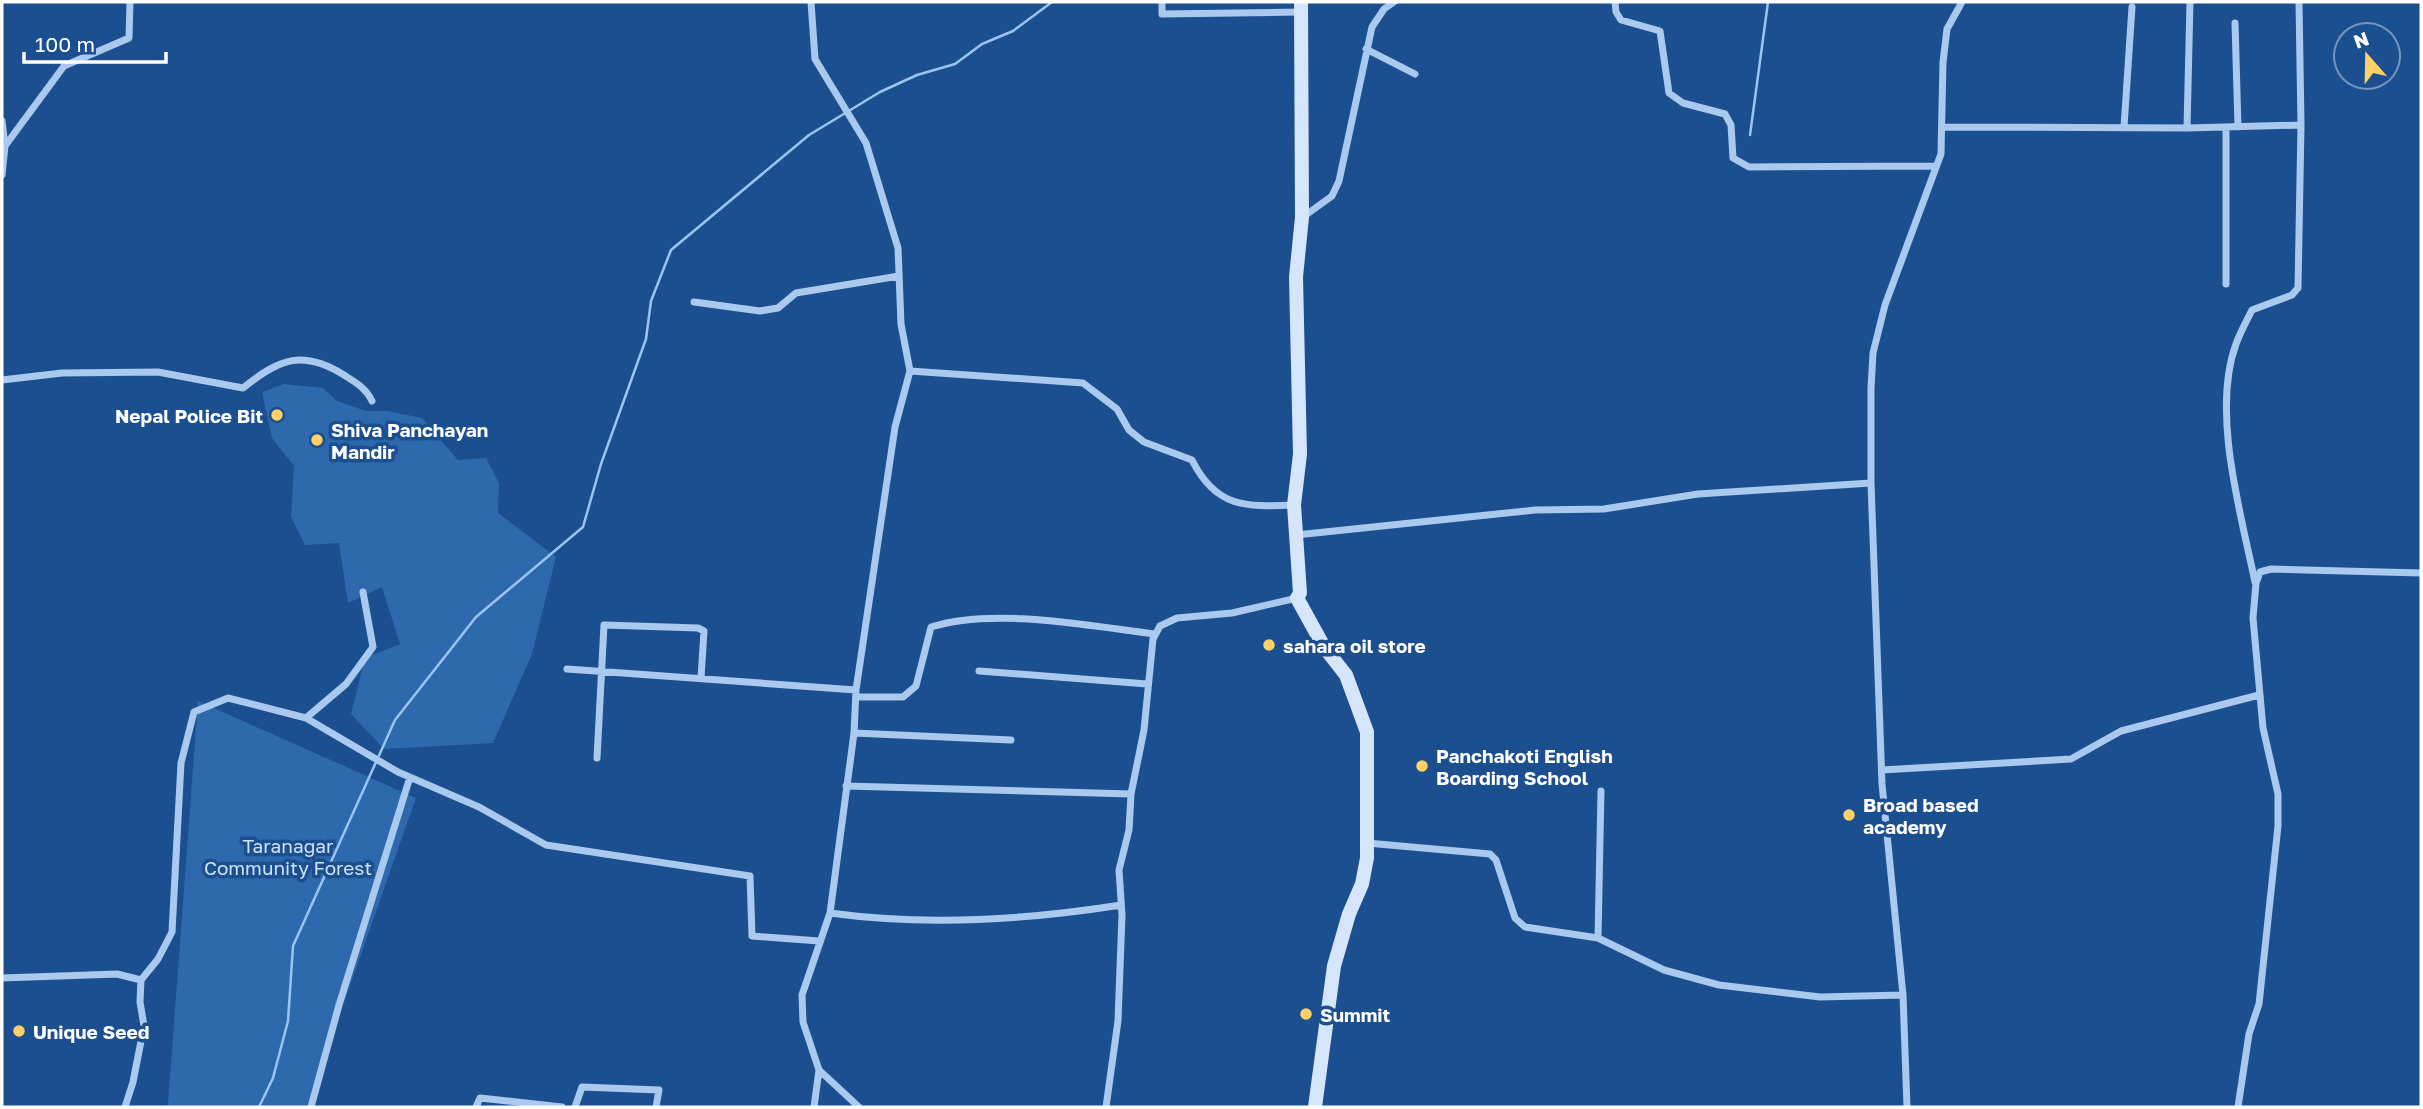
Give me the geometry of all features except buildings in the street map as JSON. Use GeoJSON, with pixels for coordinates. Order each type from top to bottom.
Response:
{"type":"FeatureCollection","features":[{"type":"Feature","properties":{"kind":"street"},"geometry":{"type":"LineString","coordinates":[[5,146],[64,66],[128,38],[130,2]]}},
{"type":"Feature","properties":{"kind":"street"},"geometry":{"type":"LineString","coordinates":[[811,2],[815,59],[866,143],[898,248],[901,324],[909,371],[895,426],[856,694],[854,733],[830,913],[802,995],[803,1022],[819,1070],[814,1107]]}},
{"type":"Feature","properties":{"kind":"street"},"geometry":{"type":"LineString","coordinates":[[1106,1107],[1118,1021],[1121,905],[1119,870],[1129,830],[1131,794],[1144,730],[1147,684],[1155,634],[1160,626],[1177,618],[1232,613],[1297,598],[1300,593],[1294,505],[1300,454],[1296,276],[1302,218],[1301,7],[1162,14],[1162,2]]}},
{"type":"Feature","properties":{"kind":"street"},"geometry":{"type":"LineString","coordinates":[[1302,218],[1332,196],[1339,181],[1366,49],[1376,20],[1394,2]]}},
{"type":"Feature","properties":{"kind":"street"},"geometry":{"type":"LineString","coordinates":[[1615,2],[1616,12],[1621,20],[1660,31],[1669,93],[1683,103],[1725,114],[1731,125],[1733,158],[1749,167],[1935,166]]}},
{"type":"Feature","properties":{"kind":"street"},"geometry":{"type":"LineString","coordinates":[[1907,1107],[1903,995],[1882,770],[1871,483],[1874,353],[1885,305],[1941,154],[1944,127],[1943,62],[1947,29],[1962,2]]}},
{"type":"Feature","properties":{"kind":"street"},"geometry":{"type":"LineString","coordinates":[[2188,128],[2190,2]]}},
{"type":"Feature","properties":{"kind":"street"},"geometry":{"type":"LineString","coordinates":[[2256,583],[2230,471],[2228,379],[2235,345],[2252,310],[2292,295],[2298,288],[2301,125],[2299,2]]}},
{"type":"Feature","properties":{"kind":"street"},"geometry":{"type":"LineString","coordinates":[[2124,127],[2132,7]]}},
{"type":"Feature","properties":{"kind":"street"},"geometry":{"type":"LineString","coordinates":[[2235,23],[2238,127]]}},
{"type":"Feature","properties":{"kind":"street"},"geometry":{"type":"LineString","coordinates":[[1366,49],[1415,74]]}},
{"type":"Feature","properties":{"kind":"street"},"geometry":{"type":"LineString","coordinates":[[2,121],[5,146],[2,175]]}},
{"type":"Feature","properties":{"kind":"street"},"geometry":{"type":"LineString","coordinates":[[1944,127],[2188,128],[2301,125]]}},
{"type":"Feature","properties":{"kind":"street"},"geometry":{"type":"LineString","coordinates":[[2225,127],[2226,284]]}},
{"type":"Feature","properties":{"kind":"street"},"geometry":{"type":"LineString","coordinates":[[694,302],[760,311],[778,308],[796,293],[899,276]]}},
{"type":"Feature","properties":{"kind":"street"},"geometry":{"type":"LineString","coordinates":[[2,380],[62,373],[158,372],[243,388],[277,363],[303,358],[332,368],[359,385],[372,401]]}},
{"type":"Feature","properties":{"kind":"street"},"geometry":{"type":"LineString","coordinates":[[909,371],[1083,383],[1117,410],[1129,430],[1144,442],[1192,460],[1201,477],[1216,495],[1250,507],[1294,505]]}},
{"type":"Feature","properties":{"kind":"street"},"geometry":{"type":"LineString","coordinates":[[1296,535],[1535,510],[1604,509],[1698,494],[1871,483]]}},
{"type":"Feature","properties":{"kind":"street"},"geometry":{"type":"LineString","coordinates":[[2238,1107],[2249,1034],[2259,1004],[2278,826],[2278,794],[2263,728],[2259,695],[2253,618],[2256,583],[2260,572],[2271,569],[2421,573]]}},
{"type":"Feature","properties":{"kind":"street"},"geometry":{"type":"LineString","coordinates":[[306,718],[346,684],[373,647],[363,592]]}},
{"type":"Feature","properties":{"kind":"street"},"geometry":{"type":"LineString","coordinates":[[1297,598],[1324,647],[1346,675],[1367,732],[1367,844],[1362,884],[1349,914],[1334,965],[1315,1107]]}},
{"type":"Feature","properties":{"kind":"street"},"geometry":{"type":"LineString","coordinates":[[567,669],[701,678],[903,697],[916,686],[931,627],[950,621],[1001,618],[1155,634]]}},
{"type":"Feature","properties":{"kind":"street"},"geometry":{"type":"LineString","coordinates":[[597,758],[604,625],[698,628],[704,631],[701,678]]}},
{"type":"Feature","properties":{"kind":"street"},"geometry":{"type":"LineString","coordinates":[[979,671],[1147,684]]}},
{"type":"Feature","properties":{"kind":"street"},"geometry":{"type":"LineString","coordinates":[[1882,770],[2071,759],[2089,746],[2121,731],[2259,695]]}},
{"type":"Feature","properties":{"kind":"street"},"geometry":{"type":"LineString","coordinates":[[125,1107],[144,1026],[140,1002],[141,980],[158,959],[172,932],[181,763],[194,712],[228,698],[306,718],[398,772],[479,807],[546,845],[750,876],[752,936],[819,941]]}},
{"type":"Feature","properties":{"kind":"street"},"geometry":{"type":"LineString","coordinates":[[854,733],[1011,740]]}},
{"type":"Feature","properties":{"kind":"street"},"geometry":{"type":"LineString","coordinates":[[311,1107],[346,981],[410,777]]}},
{"type":"Feature","properties":{"kind":"street"},"geometry":{"type":"LineString","coordinates":[[846,786],[1131,794]]}},
{"type":"Feature","properties":{"kind":"street"},"geometry":{"type":"LineString","coordinates":[[1598,939],[1601,791]]}},
{"type":"Feature","properties":{"kind":"street"},"geometry":{"type":"LineString","coordinates":[[1367,844],[1490,854],[1496,860],[1515,918],[1525,927],[1598,939],[1664,970],[1719,985],[1820,997],[1903,995]]}},
{"type":"Feature","properties":{"kind":"street"},"geometry":{"type":"LineString","coordinates":[[830,913],[862,918],[1000,918],[1049,916],[1121,905]]}},
{"type":"Feature","properties":{"kind":"street"},"geometry":{"type":"LineString","coordinates":[[2,978],[117,974],[141,980]]}},
{"type":"Feature","properties":{"kind":"street"},"geometry":{"type":"LineString","coordinates":[[819,1070],[859,1107]]}},
{"type":"Feature","properties":{"kind":"street"},"geometry":{"type":"LineString","coordinates":[[575,1107],[582,1087],[659,1090],[656,1107]]}},
{"type":"Feature","properties":{"kind":"street"},"geometry":{"type":"LineString","coordinates":[[476,1107],[480,1098],[562,1107]]}},
{"type":"Feature","properties":{"kind":"green space"},"geometry":{"type":"Polygon","coordinates":[[[284,384],[323,388],[337,401],[366,411],[387,411],[422,418],[458,460],[486,458],[499,483],[498,513],[556,557],[532,654],[493,743],[384,749],[351,714],[365,658],[400,644],[382,587],[348,603],[339,543],[305,545],[291,517],[294,466],[272,438],[262,392],[284,384]]]}},
{"type":"Feature","properties":{"kind":"green space","name":"Taranagar Community Forest"},"geometry":{"type":"Polygon","coordinates":[[[198,701],[416,798],[315,1085],[314,1107],[165,1107],[168,1104],[198,701]]]}},
{"type":"Feature","properties":{"kind":"waterway"},"geometry":{"type":"LineString","coordinates":[[259,1107],[273,1078],[288,1021],[293,946],[395,720],[476,617],[583,527],[601,464],[646,339],[651,301],[671,250],[809,135],[880,92],[917,75],[955,64],[982,44],[1013,31],[1052,2]]}},
{"type":"Feature","properties":{"kind":"waterway"},"geometry":{"type":"LineString","coordinates":[[1750,135],[1768,2]]}},
{"type":"Feature","properties":{"kind":"place","name":"Nepal Police Bit"},"geometry":{"type":"Point","coordinates":[277,415]}},
{"type":"Feature","properties":{"kind":"place","name":"Shiva Panchayan Mandir"},"geometry":{"type":"Point","coordinates":[317,440]}},
{"type":"Feature","properties":{"kind":"place","name":"sahara oil store"},"geometry":{"type":"Point","coordinates":[1269,645]}},
{"type":"Feature","properties":{"kind":"place","name":"Panchakoti English Boarding School"},"geometry":{"type":"Point","coordinates":[1422,766]}},
{"type":"Feature","properties":{"kind":"place","name":"Broad based academy"},"geometry":{"type":"Point","coordinates":[1849,815]}},
{"type":"Feature","properties":{"kind":"place","name":"Summit"},"geometry":{"type":"Point","coordinates":[1306,1014]}},
{"type":"Feature","properties":{"kind":"place","name":"Unique Seed"},"geometry":{"type":"Point","coordinates":[19,1031]}}]}
